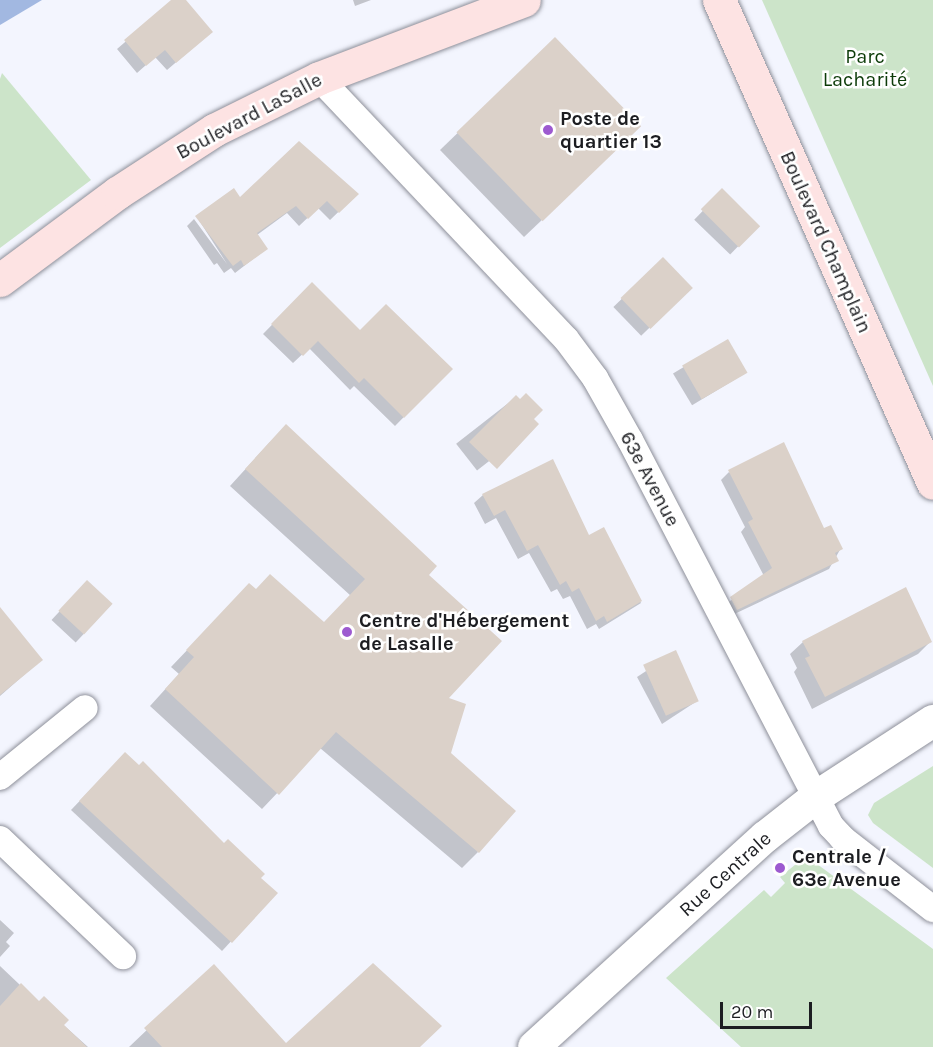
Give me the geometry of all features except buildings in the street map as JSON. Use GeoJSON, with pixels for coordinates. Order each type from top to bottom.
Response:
{"type":"FeatureCollection","features":[{"type":"Feature","properties":{"kind":"main road","name":"Boulevard LaSalle"},"geometry":{"type":"LineString","coordinates":[[0,280],[159,165],[214,130],[319,78],[524,0]]}},
{"type":"Feature","properties":{"kind":"main road","name":"Boulevard Champlain"},"geometry":{"type":"LineString","coordinates":[[719,0],[933,483]]}},
{"type":"Feature","properties":{"kind":"street","name":"63e Avenue"},"geometry":{"type":"LineString","coordinates":[[319,78],[533,300],[595,378],[816,797],[843,839],[933,909]]}},
{"type":"Feature","properties":{"kind":"street"},"geometry":{"type":"LineString","coordinates":[[0,777],[85,708]]}},
{"type":"Feature","properties":{"kind":"street","name":"Rue Centrale"},"geometry":{"type":"LineString","coordinates":[[534,1047],[756,845],[816,797],[933,721]]}},
{"type":"Feature","properties":{"kind":"street"},"geometry":{"type":"LineString","coordinates":[[0,839],[123,956]]}},
{"type":"Feature","properties":{"kind":"green space","name":"Parc Lacharité"},"geometry":{"type":"Polygon","coordinates":[[[762,0],[933,0],[933,386],[762,0]]]}},
{"type":"Feature","properties":{"kind":"green space"},"geometry":{"type":"Polygon","coordinates":[[[2,73],[91,180],[0,248],[0,79],[2,73]]]}},
{"type":"Feature","properties":{"kind":"green space"},"geometry":{"type":"Polygon","coordinates":[[[933,766],[933,868],[873,823],[868,815],[874,803],[933,766]]]}},
{"type":"Feature","properties":{"kind":"green space"},"geometry":{"type":"Polygon","coordinates":[[[806,856],[933,949],[933,1047],[741,1047],[666,978],[764,890],[771,897],[785,883],[780,877],[806,856]]]}},
{"type":"Feature","properties":{"kind":"water"},"geometry":{"type":"Polygon","coordinates":[[[0,0],[42,0],[0,25],[0,0]]]}},
{"type":"Feature","properties":{"kind":"place","name":"Poste de quartier 13"},"geometry":{"type":"Point","coordinates":[548,130]}},
{"type":"Feature","properties":{"kind":"place","name":"Centre d'Hébergement de Lasalle"},"geometry":{"type":"Point","coordinates":[347,632]}},
{"type":"Feature","properties":{"kind":"place","name":"Centrale / 63e Avenue"},"geometry":{"type":"Point","coordinates":[780,868]}}]}
